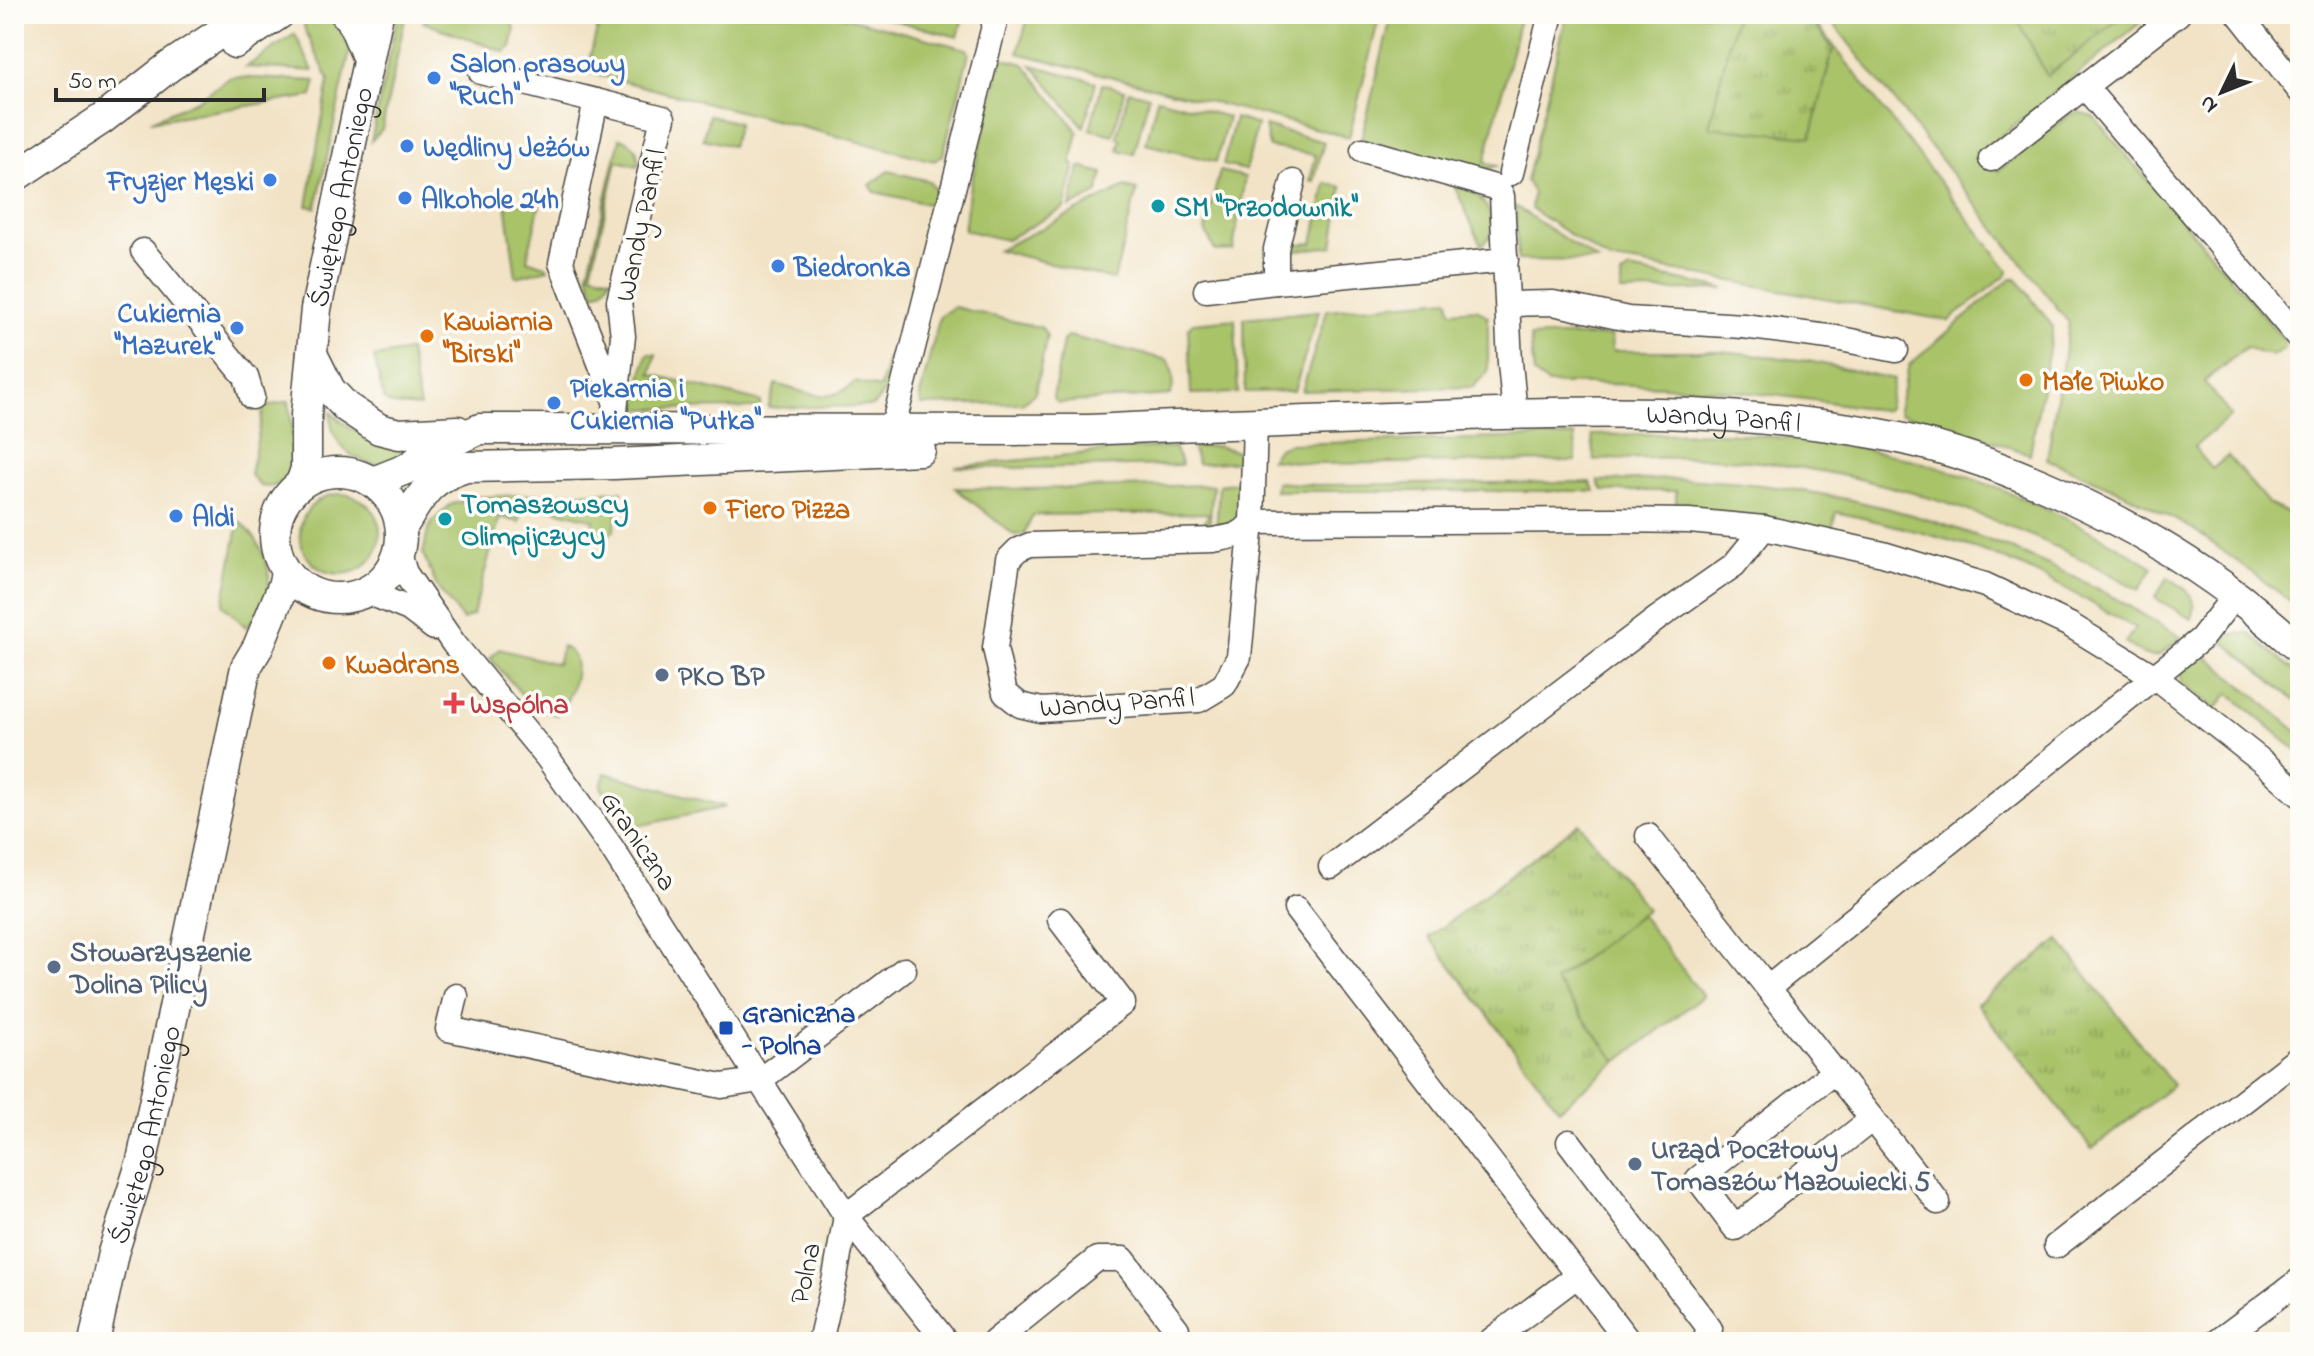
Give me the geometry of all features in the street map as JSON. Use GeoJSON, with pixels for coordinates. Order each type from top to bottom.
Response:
{"type":"FeatureCollection","features":[{"type":"Feature","properties":{"kind":"street"},"geometry":{"type":"LineString","coordinates":[[14,177],[102,119],[170,66],[248,14]]}},
{"type":"Feature","properties":{"kind":"street"},"geometry":{"type":"LineString","coordinates":[[102,119],[195,71],[279,14]]}},
{"type":"Feature","properties":{"kind":"street"},"geometry":{"type":"LineString","coordinates":[[346,14],[350,16],[368,59]]}},
{"type":"Feature","properties":{"kind":"street","name":"Świętego Antoniego"},"geometry":{"type":"LineString","coordinates":[[301,483],[306,469],[306,415],[316,309],[378,14]]}},
{"type":"Feature","properties":{"kind":"street"},"geometry":{"type":"LineString","coordinates":[[890,441],[997,14]]}},
{"type":"Feature","properties":{"kind":"street"},"geometry":{"type":"LineString","coordinates":[[1511,173],[1551,14]]}},
{"type":"Feature","properties":{"kind":"street"},"geometry":{"type":"LineString","coordinates":[[1991,159],[2178,14]]}},
{"type":"Feature","properties":{"kind":"street"},"geometry":{"type":"LineString","coordinates":[[2239,14],[2300,91]]}},
{"type":"Feature","properties":{"kind":"street","name":"Wandy Panfil"},"geometry":{"type":"LineString","coordinates":[[481,72],[663,118],[619,301],[623,336],[614,416],[614,464]]}},
{"type":"Feature","properties":{"kind":"street"},"geometry":{"type":"LineString","coordinates":[[2085,87],[2300,339]]}},
{"type":"Feature","properties":{"kind":"street","name":"Wandy Panfil"},"geometry":{"type":"LineString","coordinates":[[596,101],[561,263],[614,416]]}},
{"type":"Feature","properties":{"kind":"street"},"geometry":{"type":"LineString","coordinates":[[1363,150],[1498,188],[1502,196],[1515,414]]}},
{"type":"Feature","properties":{"kind":"street"},"geometry":{"type":"LineString","coordinates":[[1276,282],[1276,249],[1293,182]]}},
{"type":"Feature","properties":{"kind":"street"},"geometry":{"type":"LineString","coordinates":[[143,251],[246,377],[252,397]]}},
{"type":"Feature","properties":{"kind":"street"},"geometry":{"type":"LineString","coordinates":[[1206,290],[1506,260]]}},
{"type":"Feature","properties":{"kind":"street"},"geometry":{"type":"LineString","coordinates":[[1509,304],[1553,303],[1628,319],[1743,326],[1836,338],[1896,350]]}},
{"type":"Feature","properties":{"kind":"street"},"geometry":{"type":"LineString","coordinates":[[311,367],[346,407],[379,429],[399,434],[480,429]]}},
{"type":"Feature","properties":{"kind":"street","name":"Świętego Antoniego"},"geometry":{"type":"LineString","coordinates":[[311,367],[324,438],[337,456],[364,477]]}},
{"type":"Feature","properties":{"kind":"street","name":"Wandy Panfil"},"geometry":{"type":"LineString","coordinates":[[400,540],[425,490],[447,473],[466,467],[614,464],[890,441],[1089,430],[1515,414],[1695,413],[1796,421],[1882,434],[1957,454],[2033,480],[2102,513],[2171,553],[2235,595],[2300,649]]}},
{"type":"Feature","properties":{"kind":"street","name":"Wandy Panfil"},"geometry":{"type":"LineString","coordinates":[[364,477],[406,469],[435,449],[480,429],[614,416],[645,429],[890,441]]}},
{"type":"Feature","properties":{"kind":"street"},"geometry":{"type":"LineString","coordinates":[[1255,423],[1252,522],[1689,521],[1764,528],[1883,554],[1985,585],[2070,625],[2155,677],[2300,795]]}},
{"type":"Feature","properties":{"kind":"street"},"geometry":{"type":"LineString","coordinates":[[645,429],[645,462]]}},
{"type":"Feature","properties":{"kind":"street"},"geometry":{"type":"LineString","coordinates":[[326,472],[364,477],[392,502],[400,540],[388,574],[356,597],[342,600],[314,595],[286,574],[279,558],[276,526],[285,501],[301,483],[326,472]]}},
{"type":"Feature","properties":{"kind":"street","name":"Wandy Panfil"},"geometry":{"type":"LineString","coordinates":[[1252,522],[1239,657],[1224,685],[1199,700],[1041,710],[1020,705],[1005,693],[995,648],[1008,560],[1018,550],[1030,545],[1213,540],[1237,536],[1247,530],[1252,522]]}},
{"type":"Feature","properties":{"kind":"street"},"geometry":{"type":"LineString","coordinates":[[1331,867],[1658,618],[1734,565],[1764,528]]}},
{"type":"Feature","properties":{"kind":"street","name":"Graniczna"},"geometry":{"type":"LineString","coordinates":[[400,540],[405,573],[454,644],[547,757],[593,821],[846,1216],[946,1342]]}},
{"type":"Feature","properties":{"kind":"street","name":"Świętego Antoniego"},"geometry":{"type":"LineString","coordinates":[[94,1342],[113,1253],[142,1161],[246,667],[258,647],[286,574]]}},
{"type":"Feature","properties":{"kind":"street","name":"Graniczna"},"geometry":{"type":"LineString","coordinates":[[367,592],[409,609],[454,644]]}},
{"type":"Feature","properties":{"kind":"street"},"geometry":{"type":"LineString","coordinates":[[1768,988],[2201,639],[2235,595]]}},
{"type":"Feature","properties":{"kind":"street","name":"Świętego Antoniego"},"geometry":{"type":"LineString","coordinates":[[258,647],[310,604],[329,598]]}},
{"type":"Feature","properties":{"kind":"street"},"geometry":{"type":"LineString","coordinates":[[1648,836],[1938,1202]]}},
{"type":"Feature","properties":{"kind":"street"},"geometry":{"type":"LineString","coordinates":[[1296,909],[1629,1342]]}},
{"type":"Feature","properties":{"kind":"street"},"geometry":{"type":"LineString","coordinates":[[846,1216],[1123,1003],[1060,920]]}},
{"type":"Feature","properties":{"kind":"street"},"geometry":{"type":"LineString","coordinates":[[456,996],[448,1029],[722,1086],[760,1080],[904,970]]}},
{"type":"Feature","properties":{"kind":"street"},"geometry":{"type":"LineString","coordinates":[[2056,1246],[2300,1057]]}},
{"type":"Feature","properties":{"kind":"street"},"geometry":{"type":"LineString","coordinates":[[1835,1071],[1698,1179],[1735,1228],[1872,1119]]}},
{"type":"Feature","properties":{"kind":"street"},"geometry":{"type":"LineString","coordinates":[[1569,1142],[1710,1329],[1704,1342]]}},
{"type":"Feature","properties":{"kind":"street","name":"Polna"},"geometry":{"type":"LineString","coordinates":[[820,1342],[846,1216]]}},
{"type":"Feature","properties":{"kind":"street"},"geometry":{"type":"LineString","coordinates":[[994,1342],[1097,1259],[1123,1259],[1177,1329],[1175,1342]]}},
{"type":"Feature","properties":{"kind":"street"},"geometry":{"type":"LineString","coordinates":[[1489,1342],[1578,1275]]}},
{"type":"Feature","properties":{"kind":"street"},"geometry":{"type":"LineString","coordinates":[[2217,1342],[2300,1280]]}},
{"type":"Feature","properties":{"kind":"green space"},"geometry":{"type":"Polygon","coordinates":[[[398,14],[406,14],[382,129],[371,141],[398,14]]]}},
{"type":"Feature","properties":{"kind":"green space"},"geometry":{"type":"Polygon","coordinates":[[[437,14],[507,14],[515,29],[511,47],[505,52],[423,22],[437,14]]]}},
{"type":"Feature","properties":{"kind":"green space"},"geometry":{"type":"Polygon","coordinates":[[[601,14],[833,14],[967,49],[969,53],[943,155],[934,161],[586,72],[601,14]]]}},
{"type":"Feature","properties":{"kind":"green space"},"geometry":{"type":"Polygon","coordinates":[[[870,14],[964,14],[958,37],[870,14]]]}},
{"type":"Feature","properties":{"kind":"green space"},"geometry":{"type":"Polygon","coordinates":[[[1029,14],[1317,14],[1348,22],[1350,14],[1380,14],[1349,137],[1018,53],[1029,14]]]}},
{"type":"Feature","properties":{"kind":"green space"},"geometry":{"type":"Polygon","coordinates":[[[1392,14],[1521,14],[1485,162],[1497,166],[1481,171],[1361,140],[1392,14]]]}},
{"type":"Feature","properties":{"kind":"green space"},"geometry":{"type":"Polygon","coordinates":[[[1567,14],[1809,14],[2008,270],[2007,274],[1949,321],[1628,262],[1612,262],[1531,209],[1533,193],[1526,181],[1567,14]]]}},
{"type":"Feature","properties":{"kind":"green space"},"geometry":{"type":"Polygon","coordinates":[[[1736,14],[1807,15],[1833,49],[1811,137],[1709,127],[1736,14]]]}},
{"type":"Feature","properties":{"kind":"green space"},"geometry":{"type":"Polygon","coordinates":[[[1826,14],[2151,14],[1982,152],[1998,171],[2069,115],[2078,112],[2093,116],[2285,341],[2285,348],[2273,355],[2246,347],[2204,382],[2231,416],[2194,447],[2212,469],[2228,456],[2269,504],[2300,520],[2300,608],[2193,529],[2126,494],[2047,459],[2069,323],[1826,14]]]}},
{"type":"Feature","properties":{"kind":"green space"},"geometry":{"type":"Polygon","coordinates":[[[2015,14],[2125,14],[2047,76],[2015,14]]]}},
{"type":"Feature","properties":{"kind":"green space"},"geometry":{"type":"Polygon","coordinates":[[[303,18],[337,25],[350,50],[316,208],[307,206],[329,80],[305,30],[303,18]]]}},
{"type":"Feature","properties":{"kind":"green space"},"geometry":{"type":"Polygon","coordinates":[[[295,34],[313,71],[246,67],[295,34]]]}},
{"type":"Feature","properties":{"kind":"green space"},"geometry":{"type":"Polygon","coordinates":[[[1002,58],[1024,64],[1078,132],[1071,163],[1075,165],[1064,208],[1006,240],[964,230],[969,191],[1002,58]]]}},
{"type":"Feature","properties":{"kind":"green space"},"geometry":{"type":"Polygon","coordinates":[[[1032,65],[1096,82],[1084,127],[1032,65]]]}},
{"type":"Feature","properties":{"kind":"green space"},"geometry":{"type":"Polygon","coordinates":[[[231,77],[316,81],[312,96],[150,121],[199,99],[231,77]]]}},
{"type":"Feature","properties":{"kind":"green space"},"geometry":{"type":"Polygon","coordinates":[[[1102,84],[1125,90],[1113,135],[1090,129],[1102,84]]]}},
{"type":"Feature","properties":{"kind":"green space"},"geometry":{"type":"Polygon","coordinates":[[[1129,91],[1149,96],[1134,154],[1118,150],[1121,139],[1117,137],[1129,91]]]}},
{"type":"Feature","properties":{"kind":"green space"},"geometry":{"type":"Polygon","coordinates":[[[1157,98],[1228,117],[1216,162],[1146,144],[1157,98]]]}},
{"type":"Feature","properties":{"kind":"green space"},"geometry":{"type":"Polygon","coordinates":[[[709,115],[738,123],[732,146],[703,139],[709,115]]]}},
{"type":"Feature","properties":{"kind":"green space"},"geometry":{"type":"Polygon","coordinates":[[[1235,118],[1257,125],[1246,170],[1223,165],[1235,118]]]}},
{"type":"Feature","properties":{"kind":"green space"},"geometry":{"type":"Polygon","coordinates":[[[1265,126],[1324,142],[1314,181],[1310,180],[1316,155],[1269,147],[1265,126]]]}},
{"type":"Feature","properties":{"kind":"green space"},"geometry":{"type":"Polygon","coordinates":[[[620,138],[635,148],[638,166],[617,161],[591,273],[611,278],[603,290],[595,294],[588,274],[620,138]]]}},
{"type":"Feature","properties":{"kind":"green space"},"geometry":{"type":"Polygon","coordinates":[[[1080,167],[1103,173],[1098,193],[1070,207],[1080,167]]]}},
{"type":"Feature","properties":{"kind":"green space"},"geometry":{"type":"Polygon","coordinates":[[[889,171],[929,181],[935,189],[932,202],[928,204],[875,192],[870,185],[889,171]]]}},
{"type":"Feature","properties":{"kind":"green space"},"geometry":{"type":"Polygon","coordinates":[[[1220,171],[1245,177],[1233,250],[1215,251],[1205,230],[1220,171]]]}},
{"type":"Feature","properties":{"kind":"green space"},"geometry":{"type":"Polygon","coordinates":[[[1326,183],[1342,187],[1333,246],[1292,251],[1293,245],[1313,243],[1326,183]]]}},
{"type":"Feature","properties":{"kind":"green space"},"geometry":{"type":"Polygon","coordinates":[[[1454,185],[1478,196],[1490,214],[1491,234],[1481,245],[1454,185]]]}},
{"type":"Feature","properties":{"kind":"green space"},"geometry":{"type":"Polygon","coordinates":[[[1125,187],[1137,190],[1114,280],[998,250],[1125,187]]]}},
{"type":"Feature","properties":{"kind":"green space"},"geometry":{"type":"Polygon","coordinates":[[[506,203],[540,203],[527,260],[548,269],[516,277],[506,203]]]}},
{"type":"Feature","properties":{"kind":"green space"},"geometry":{"type":"Polygon","coordinates":[[[1515,206],[1598,261],[1518,260],[1515,206]]]}},
{"type":"Feature","properties":{"kind":"green space"},"geometry":{"type":"Polygon","coordinates":[[[1629,270],[1725,289],[1621,292],[1621,276],[1629,270]]]}},
{"type":"Feature","properties":{"kind":"green space"},"geometry":{"type":"Polygon","coordinates":[[[2011,278],[2017,279],[2053,327],[2030,454],[1900,414],[1898,410],[1909,365],[2011,278]]]}},
{"type":"Feature","properties":{"kind":"green space"},"geometry":{"type":"Polygon","coordinates":[[[1449,299],[1451,311],[1477,309],[1488,317],[1488,371],[1473,387],[1302,391],[1327,310],[1449,299]]]}},
{"type":"Feature","properties":{"kind":"green space"},"geometry":{"type":"Polygon","coordinates":[[[954,307],[1042,328],[1047,336],[1035,393],[1022,403],[921,405],[920,395],[940,316],[954,307]]]}},
{"type":"Feature","properties":{"kind":"green space"},"geometry":{"type":"Polygon","coordinates":[[[1319,311],[1294,391],[1245,392],[1244,318],[1319,311]]]}},
{"type":"Feature","properties":{"kind":"green space"},"geometry":{"type":"Polygon","coordinates":[[[1235,319],[1238,393],[1191,394],[1188,328],[1193,323],[1235,319]]]}},
{"type":"Feature","properties":{"kind":"green space"},"geometry":{"type":"Polygon","coordinates":[[[1068,336],[1168,360],[1173,377],[1170,395],[1058,403],[1053,398],[1063,341],[1068,336]]]}},
{"type":"Feature","properties":{"kind":"green space"},"geometry":{"type":"Polygon","coordinates":[[[1611,336],[1612,351],[1722,351],[1808,361],[1894,379],[1885,411],[1801,398],[1717,390],[1548,384],[1534,374],[1530,337],[1611,336]]]}},
{"type":"Feature","properties":{"kind":"green space"},"geometry":{"type":"Polygon","coordinates":[[[409,351],[420,407],[393,405],[384,400],[374,357],[409,351]]]}},
{"type":"Feature","properties":{"kind":"green space"},"geometry":{"type":"Polygon","coordinates":[[[647,354],[656,354],[651,374],[761,402],[759,408],[639,409],[635,403],[647,354]]]}},
{"type":"Feature","properties":{"kind":"green space"},"geometry":{"type":"Polygon","coordinates":[[[888,358],[894,360],[887,389],[873,406],[768,408],[776,384],[817,395],[837,394],[855,382],[880,388],[888,358]]]}},
{"type":"Feature","properties":{"kind":"green space"},"geometry":{"type":"Polygon","coordinates":[[[289,401],[293,441],[289,469],[284,480],[274,486],[260,486],[250,474],[264,407],[289,401]]]}},
{"type":"Feature","properties":{"kind":"green space"},"geometry":{"type":"Polygon","coordinates":[[[331,412],[368,438],[413,449],[387,463],[368,463],[359,459],[337,440],[332,429],[331,412]]]}},
{"type":"Feature","properties":{"kind":"green space"},"geometry":{"type":"Polygon","coordinates":[[[1724,433],[1841,445],[1936,467],[1974,479],[2048,510],[2153,567],[2139,590],[2089,563],[1986,517],[1932,499],[1822,471],[1710,458],[1594,460],[1592,435],[1724,433]]]}},
{"type":"Feature","properties":{"kind":"green space"},"geometry":{"type":"Polygon","coordinates":[[[1575,436],[1576,461],[1314,464],[1270,459],[1278,448],[1289,444],[1575,436]]]}},
{"type":"Feature","properties":{"kind":"green space"},"geometry":{"type":"Polygon","coordinates":[[[1217,446],[1236,451],[1241,461],[1198,464],[1192,447],[1217,446]]]}},
{"type":"Feature","properties":{"kind":"green space"},"geometry":{"type":"Polygon","coordinates":[[[1174,447],[1182,465],[955,467],[1135,448],[1174,447]]]}},
{"type":"Feature","properties":{"kind":"green space"},"geometry":{"type":"Polygon","coordinates":[[[1677,479],[1785,488],[1838,497],[1942,524],[2043,563],[2103,592],[2181,637],[2160,654],[2143,654],[2125,643],[2135,628],[2043,577],[1968,546],[1893,525],[1836,512],[1832,530],[1791,522],[1676,510],[1676,491],[1603,491],[1598,481],[1677,479]]]}},
{"type":"Feature","properties":{"kind":"green space"},"geometry":{"type":"Polygon","coordinates":[[[1243,482],[1236,525],[1216,531],[1219,485],[1243,482]]]}},
{"type":"Feature","properties":{"kind":"green space"},"geometry":{"type":"Polygon","coordinates":[[[1276,482],[1316,485],[1590,482],[1595,491],[1275,491],[1276,482]]]}},
{"type":"Feature","properties":{"kind":"green space"},"geometry":{"type":"Polygon","coordinates":[[[1213,485],[1209,531],[1200,532],[1209,513],[1033,515],[1024,534],[1014,535],[955,488],[1024,489],[1213,485]]]}},
{"type":"Feature","properties":{"kind":"green space"},"geometry":{"type":"Polygon","coordinates":[[[622,491],[614,530],[604,539],[590,540],[594,520],[525,502],[519,522],[500,517],[473,615],[463,620],[437,587],[423,554],[433,521],[450,505],[475,497],[622,491]]]}},
{"type":"Feature","properties":{"kind":"green space"},"geometry":{"type":"Polygon","coordinates":[[[340,494],[355,497],[368,506],[377,519],[380,534],[377,549],[368,562],[355,571],[340,574],[325,571],[312,562],[303,549],[300,534],[303,519],[312,506],[325,497],[340,494]]]}},
{"type":"Feature","properties":{"kind":"green space"},"geometry":{"type":"Polygon","coordinates":[[[239,521],[261,549],[269,585],[263,608],[246,627],[223,605],[239,521]]]}},
{"type":"Feature","properties":{"kind":"green space"},"geometry":{"type":"Polygon","coordinates":[[[2168,577],[2193,598],[2192,619],[2155,598],[2168,577]]]}},
{"type":"Feature","properties":{"kind":"green space"},"geometry":{"type":"Polygon","coordinates":[[[2241,633],[2250,634],[2300,676],[2300,705],[2222,640],[2241,633]]]}},
{"type":"Feature","properties":{"kind":"green space"},"geometry":{"type":"Polygon","coordinates":[[[562,646],[570,652],[576,666],[568,698],[556,715],[532,706],[490,658],[500,649],[557,664],[562,646]]]}},
{"type":"Feature","properties":{"kind":"green space"},"geometry":{"type":"Polygon","coordinates":[[[2205,654],[2300,734],[2300,753],[2229,693],[2216,709],[2183,683],[2183,671],[2205,654]]]}},
{"type":"Feature","properties":{"kind":"green space"},"geometry":{"type":"Polygon","coordinates":[[[605,773],[726,807],[629,828],[601,787],[605,773]]]}},
{"type":"Feature","properties":{"kind":"green space"},"geometry":{"type":"Polygon","coordinates":[[[1579,823],[1647,909],[1555,981],[1617,1062],[1559,1109],[1429,937],[1579,823]]]}},
{"type":"Feature","properties":{"kind":"green space"},"geometry":{"type":"Polygon","coordinates":[[[1640,914],[1703,996],[1617,1062],[1555,981],[1640,914]]]}},
{"type":"Feature","properties":{"kind":"green space"},"geometry":{"type":"Polygon","coordinates":[[[2059,940],[2173,1085],[2092,1149],[1977,1004],[2059,940]]]}},
{"type":"Feature","properties":{"kind":"place","name":"Salon prasowy \"Ruch\""},"geometry":{"type":"Point","coordinates":[434,78]}},
{"type":"Feature","properties":{"kind":"place","name":"Wędliny Jeżów"},"geometry":{"type":"Point","coordinates":[407,146]}},
{"type":"Feature","properties":{"kind":"place","name":"Fryzjer Męski"},"geometry":{"type":"Point","coordinates":[270,180]}},
{"type":"Feature","properties":{"kind":"place","name":"Alkohole 24h"},"geometry":{"type":"Point","coordinates":[405,198]}},
{"type":"Feature","properties":{"kind":"place","name":"SM \"Przodownik\""},"geometry":{"type":"Point","coordinates":[1158,206]}},
{"type":"Feature","properties":{"kind":"place","name":"Biedronka"},"geometry":{"type":"Point","coordinates":[778,266]}},
{"type":"Feature","properties":{"kind":"place","name":"Cukiernia \"Mazurek\""},"geometry":{"type":"Point","coordinates":[237,328]}},
{"type":"Feature","properties":{"kind":"place","name":"Kawiarnia \"Birski\""},"geometry":{"type":"Point","coordinates":[427,336]}},
{"type":"Feature","properties":{"kind":"place","name":"Małe Piwko"},"geometry":{"type":"Point","coordinates":[2026,380]}},
{"type":"Feature","properties":{"kind":"place","name":"Piekarnia i Cukiernia \"Putka\""},"geometry":{"type":"Point","coordinates":[554,403]}},
{"type":"Feature","properties":{"kind":"place","name":"Fiero Pizza"},"geometry":{"type":"Point","coordinates":[710,508]}},
{"type":"Feature","properties":{"kind":"place","name":"Aldi"},"geometry":{"type":"Point","coordinates":[176,516]}},
{"type":"Feature","properties":{"kind":"place","name":"Tomaszowscy Olimpijczycy"},"geometry":{"type":"Point","coordinates":[445,519]}},
{"type":"Feature","properties":{"kind":"place","name":"Kwadrans"},"geometry":{"type":"Point","coordinates":[329,663]}},
{"type":"Feature","properties":{"kind":"place","name":"PKO BP"},"geometry":{"type":"Point","coordinates":[662,675]}},
{"type":"Feature","properties":{"kind":"place","name":"Wspólna"},"geometry":{"type":"Point","coordinates":[454,703]}},
{"type":"Feature","properties":{"kind":"place","name":"Stowarzyszenie Dolina Pilicy"},"geometry":{"type":"Point","coordinates":[54,967]}},
{"type":"Feature","properties":{"kind":"place","name":"Graniczna - Polna"},"geometry":{"type":"Point","coordinates":[726,1028]}},
{"type":"Feature","properties":{"kind":"place","name":"Urząd Pocztowy Tomaszów Mazowiecki 5"},"geometry":{"type":"Point","coordinates":[1635,1164]}}]}
